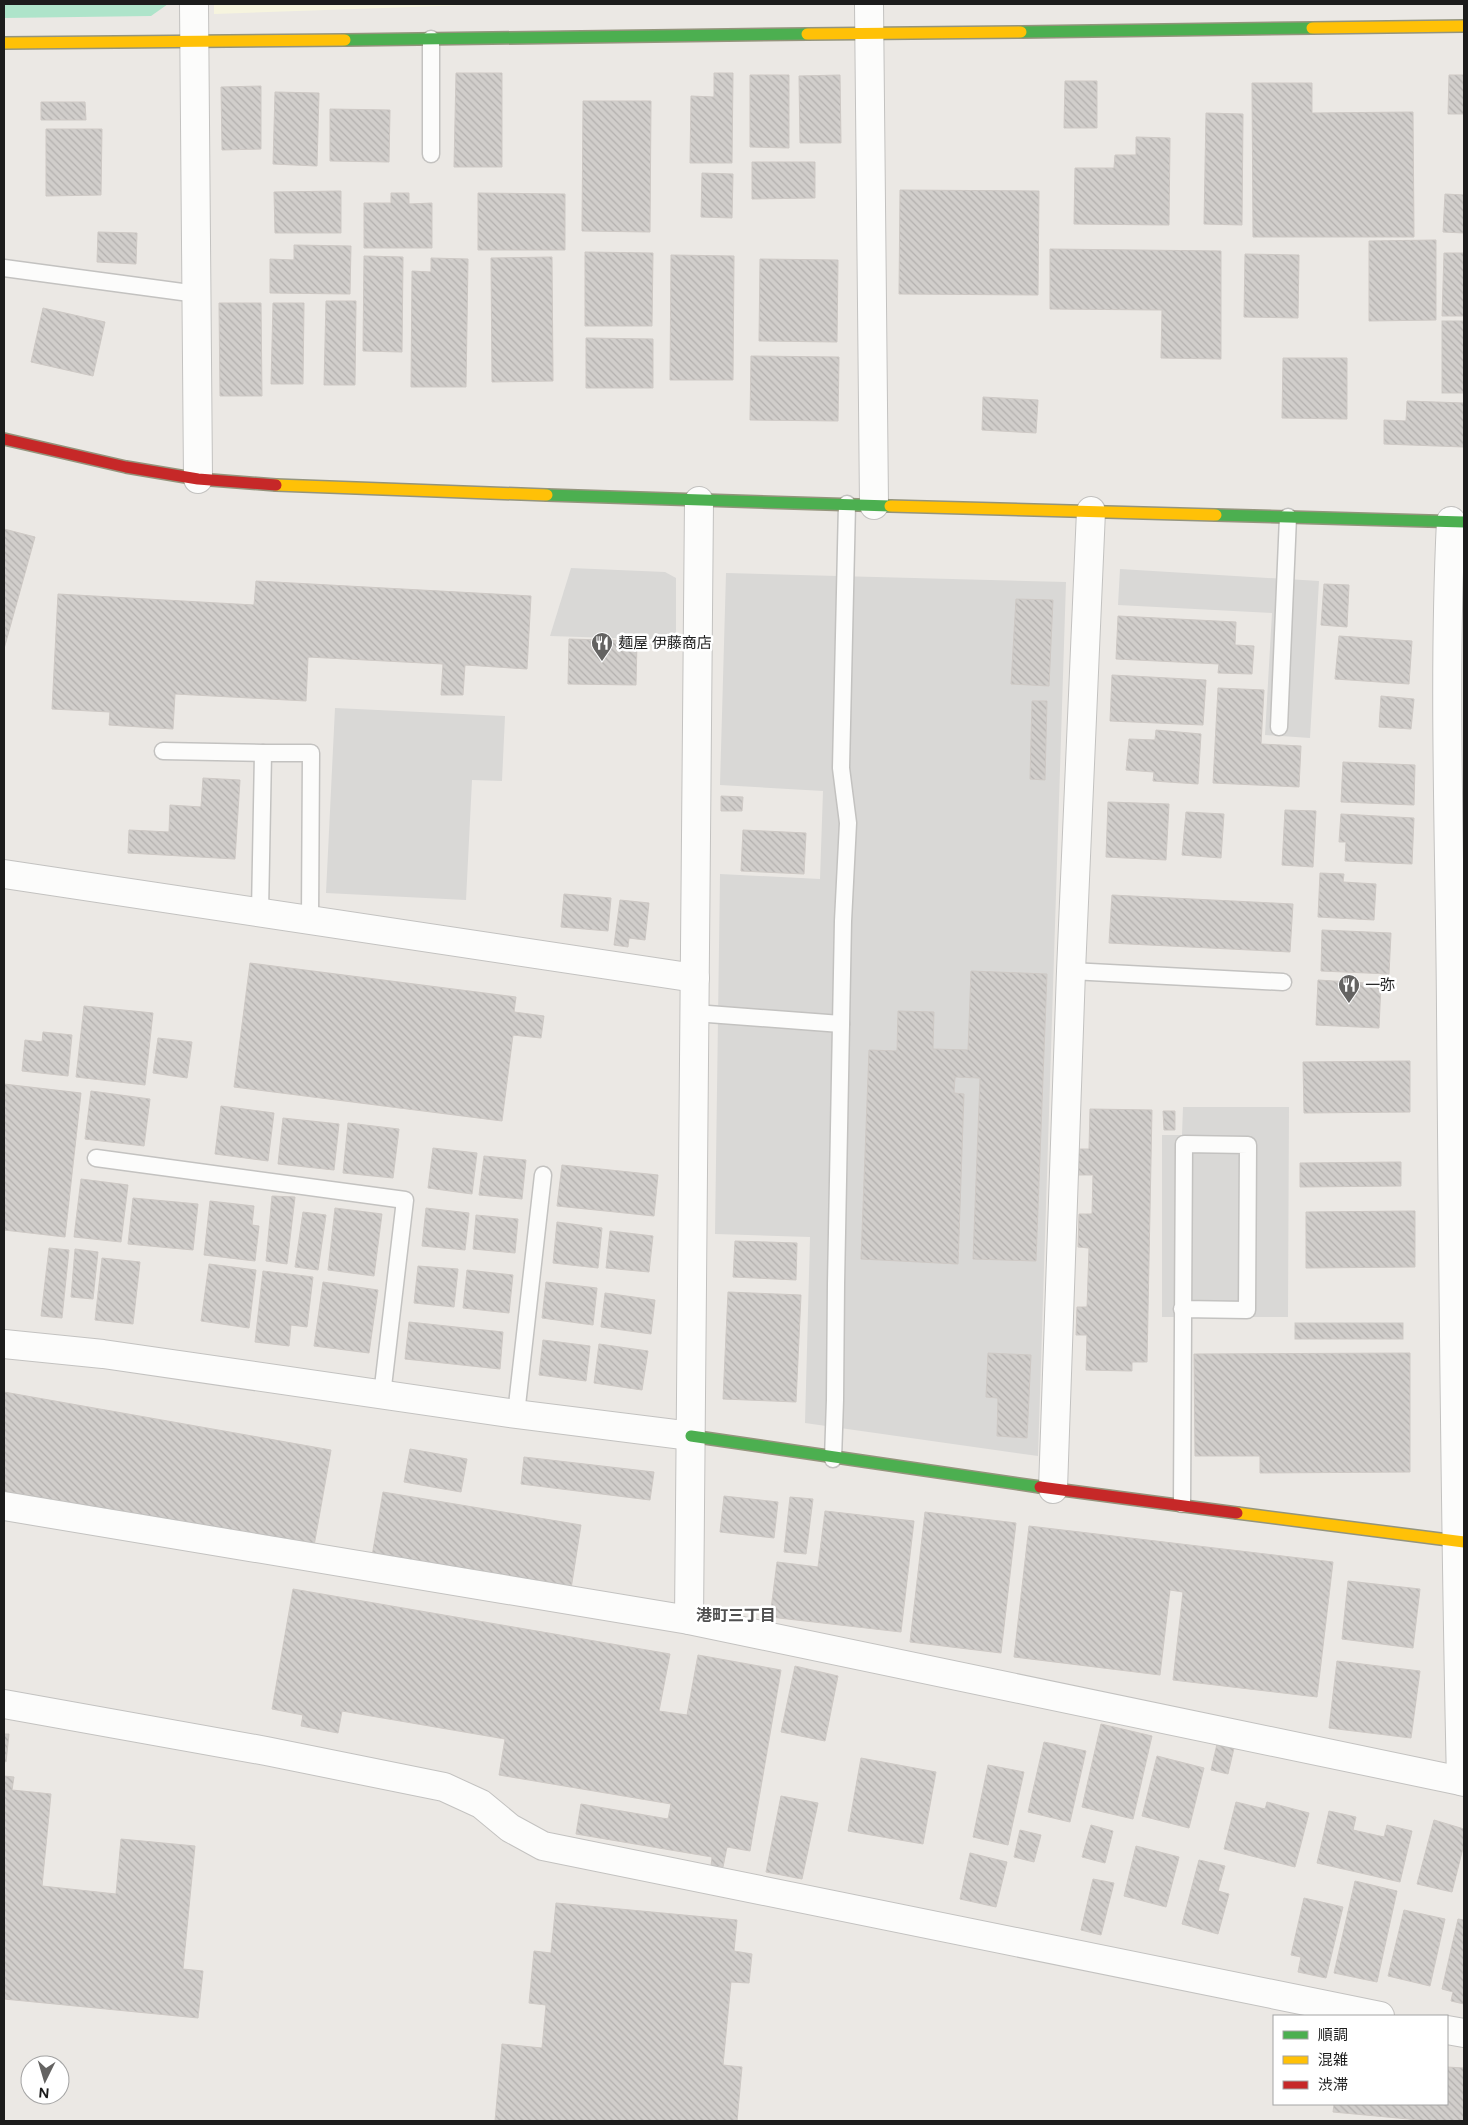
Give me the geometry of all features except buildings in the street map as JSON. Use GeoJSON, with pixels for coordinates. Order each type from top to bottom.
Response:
{"type":"FeatureCollection","features":[{"type":"Feature","properties":{"kind":"street"},"geometry":{"type":"LineString","coordinates":[[194,4],[198,479]]}},
{"type":"Feature","properties":{"kind":"street"},"geometry":{"type":"LineString","coordinates":[[870,4],[874,505]]}},
{"type":"Feature","properties":{"kind":"street"},"geometry":{"type":"LineString","coordinates":[[4,43],[1464,26]]}},
{"type":"Feature","properties":{"kind":"street"},"geometry":{"type":"LineString","coordinates":[[4,439],[126,467],[198,479],[277,485],[699,500],[1458,522],[1448,580],[1457,753],[1462,1782],[689,1620],[4,1506]]}},
{"type":"Feature","properties":{"kind":"street"},"geometry":{"type":"LineString","coordinates":[[689,1620],[699,500]]}},
{"type":"Feature","properties":{"kind":"street"},"geometry":{"type":"LineString","coordinates":[[1053,1489],[1071,971],[1091,511]]}},
{"type":"Feature","properties":{"kind":"street"},"geometry":{"type":"LineString","coordinates":[[4,874],[696,978]]}},
{"type":"Feature","properties":{"kind":"street"},"geometry":{"type":"LineString","coordinates":[[4,1344],[102,1354],[516,1414],[692,1436],[833,1459],[1460,1541]]}},
{"type":"Feature","properties":{"kind":"street"},"geometry":{"type":"LineString","coordinates":[[4,1704],[266,1751],[444,1788],[481,1804],[510,1828],[543,1846],[1375,2015]]}},
{"type":"Feature","properties":{"kind":"street"},"geometry":{"type":"LineString","coordinates":[[1448,2030],[1464,2033]]}},
{"type":"Feature","properties":{"kind":"lane"},"geometry":{"type":"LineString","coordinates":[[431,39],[431,154]]}},
{"type":"Feature","properties":{"kind":"lane"},"geometry":{"type":"LineString","coordinates":[[4,268],[197,294]]}},
{"type":"Feature","properties":{"kind":"lane"},"geometry":{"type":"LineString","coordinates":[[833,1459],[843,921],[848,823],[841,768],[847,504]]}},
{"type":"Feature","properties":{"kind":"lane"},"geometry":{"type":"LineString","coordinates":[[1279,727],[1288,517]]}},
{"type":"Feature","properties":{"kind":"lane"},"geometry":{"type":"LineString","coordinates":[[163,752],[311,753],[310,920]]}},
{"type":"Feature","properties":{"kind":"lane"},"geometry":{"type":"LineString","coordinates":[[260,912],[263,753]]}},
{"type":"Feature","properties":{"kind":"lane"},"geometry":{"type":"LineString","coordinates":[[1071,971],[1283,982]]}},
{"type":"Feature","properties":{"kind":"lane"},"geometry":{"type":"LineString","coordinates":[[695,1013],[841,1024]]}},
{"type":"Feature","properties":{"kind":"lane"},"geometry":{"type":"LineString","coordinates":[[1182,1310],[1247,1310],[1248,1145],[1184,1144],[1182,1310],[1182,1504]]}},
{"type":"Feature","properties":{"kind":"lane"},"geometry":{"type":"LineString","coordinates":[[96,1158],[405,1200],[382,1395]]}},
{"type":"Feature","properties":{"kind":"lane"},"geometry":{"type":"LineString","coordinates":[[516,1414],[543,1175]]}},
{"type":"Feature","properties":{"kind":"shaded area"},"geometry":{"type":"Polygon","coordinates":[[[214,4],[497,4],[214,14],[214,4]]]}},
{"type":"Feature","properties":{"kind":"shaded area"},"geometry":{"type":"Polygon","coordinates":[[[571,568],[665,572],[676,578],[676,640],[550,636],[571,568]]]}},
{"type":"Feature","properties":{"kind":"shaded area"},"geometry":{"type":"Polygon","coordinates":[[[1120,569],[1319,581],[1310,738],[1265,735],[1272,613],[1118,605],[1120,569]]]}},
{"type":"Feature","properties":{"kind":"shaded area"},"geometry":{"type":"Polygon","coordinates":[[[726,573],[1066,582],[1038,1456],[805,1423],[810,1237],[715,1234],[720,874],[820,879],[823,791],[720,785],[726,573]]]}},
{"type":"Feature","properties":{"kind":"shaded area"},"geometry":{"type":"Polygon","coordinates":[[[335,708],[505,716],[502,781],[472,780],[466,900],[326,893],[335,708]]]}},
{"type":"Feature","properties":{"kind":"shaded area"},"geometry":{"type":"Polygon","coordinates":[[[1183,1107],[1289,1107],[1288,1317],[1162,1317],[1162,1135],[1182,1135],[1183,1107]]]}},
{"type":"Feature","properties":{"kind":"green space"},"geometry":{"type":"Polygon","coordinates":[[[4,4],[168,4],[151,16],[4,18],[4,4]]]}},
{"type":"Feature","properties":{"kind":"traffic: fast"},"geometry":{"type":"LineString","coordinates":[[1021,32],[1312,28]]}},
{"type":"Feature","properties":{"kind":"traffic: fast"},"geometry":{"type":"LineString","coordinates":[[345,40],[807,34]]}},
{"type":"Feature","properties":{"kind":"traffic: fast"},"geometry":{"type":"LineString","coordinates":[[547,495],[890,506]]}},
{"type":"Feature","properties":{"kind":"traffic: fast"},"geometry":{"type":"LineString","coordinates":[[1216,515],[1464,522]]}},
{"type":"Feature","properties":{"kind":"traffic: fast"},"geometry":{"type":"LineString","coordinates":[[691,1436],[1040,1487]]}},
{"type":"Feature","properties":{"kind":"traffic: slow"},"geometry":{"type":"LineString","coordinates":[[1312,28],[1464,26]]}},
{"type":"Feature","properties":{"kind":"traffic: slow"},"geometry":{"type":"LineString","coordinates":[[807,34],[1021,32]]}},
{"type":"Feature","properties":{"kind":"traffic: slow"},"geometry":{"type":"LineString","coordinates":[[4,43],[345,40]]}},
{"type":"Feature","properties":{"kind":"traffic: slow"},"geometry":{"type":"LineString","coordinates":[[276,485],[547,495]]}},
{"type":"Feature","properties":{"kind":"traffic: slow"},"geometry":{"type":"LineString","coordinates":[[890,506],[1216,515]]}},
{"type":"Feature","properties":{"kind":"traffic: slow"},"geometry":{"type":"LineString","coordinates":[[1237,1513],[1464,1542]]}},
{"type":"Feature","properties":{"kind":"traffic: jam"},"geometry":{"type":"LineString","coordinates":[[4,439],[126,467],[198,479],[276,485]]}},
{"type":"Feature","properties":{"kind":"traffic: jam"},"geometry":{"type":"LineString","coordinates":[[1040,1487],[1237,1513]]}},
{"type":"Feature","properties":{"kind":"place","name":"麺屋 伊藤商店"},"geometry":{"type":"Point","coordinates":[602,662]}},
{"type":"Feature","properties":{"kind":"place","name":"一弥"},"geometry":{"type":"Point","coordinates":[1349,1004]}},
{"type":"Feature","properties":{"kind":"district","name":"港町三丁目"},"geometry":{"type":"Point","coordinates":[736,1615]}}]}
